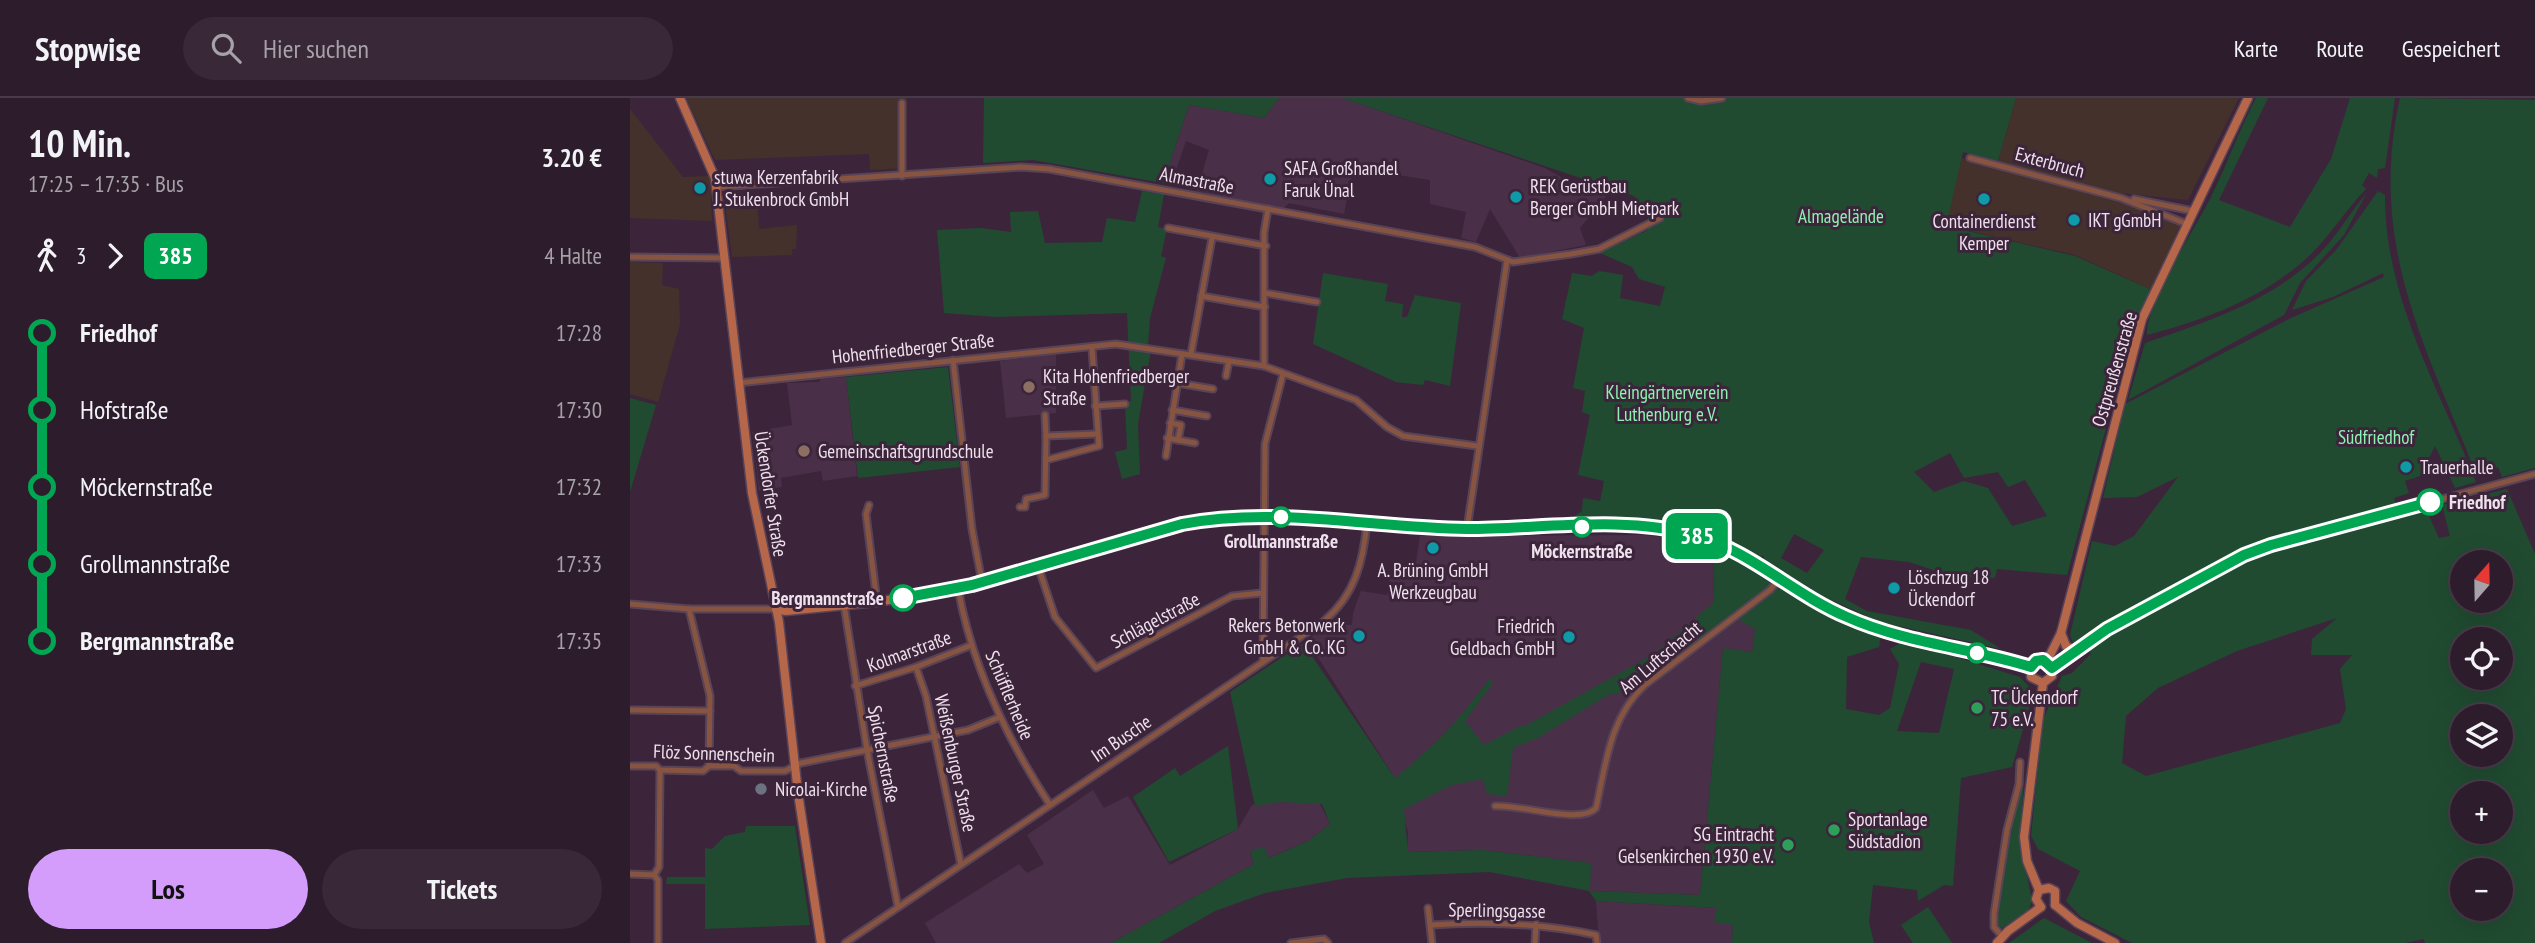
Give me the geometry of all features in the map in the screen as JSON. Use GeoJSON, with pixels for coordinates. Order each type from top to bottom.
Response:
{"type":"FeatureCollection","features":[{"type":"Feature","properties":{"kind":"street","name":"Ückendorfer Straße"},"geometry":{"type":"LineString","coordinates":[[680,98],[712,166],[716,187],[752,493],[776,609],[795,766],[821,943]]}},
{"type":"Feature","properties":{"kind":"street"},"geometry":{"type":"LineString","coordinates":[[1688,98],[1701,101],[1721,98]]}},
{"type":"Feature","properties":{"kind":"street","name":"Ostpreußenstraße"},"geometry":{"type":"LineString","coordinates":[[2050,665],[2061,634],[2137,334],[2248,98]]}},
{"type":"Feature","properties":{"kind":"street"},"geometry":{"type":"LineString","coordinates":[[902,103],[902,176]]}},
{"type":"Feature","properties":{"kind":"street","name":"Exterbruch"},"geometry":{"type":"LineString","coordinates":[[1970,158],[2121,198],[2193,211]]}},
{"type":"Feature","properties":{"kind":"street","name":"Almastraße"},"geometry":{"type":"LineString","coordinates":[[716,187],[1021,167],[1049,169],[1475,247],[1507,260],[1533,260],[1599,249],[1660,218]]}},
{"type":"Feature","properties":{"kind":"street","name":"Exterbruch"},"geometry":{"type":"LineString","coordinates":[[2121,198],[2187,224]]}},
{"type":"Feature","properties":{"kind":"street"},"geometry":{"type":"LineString","coordinates":[[1268,209],[1264,366],[1356,400],[1387,427],[1403,436],[1477,446]]}},
{"type":"Feature","properties":{"kind":"street"},"geometry":{"type":"LineString","coordinates":[[1168,228],[1266,246]]}},
{"type":"Feature","properties":{"kind":"street"},"geometry":{"type":"LineString","coordinates":[[1191,354],[1212,237]]}},
{"type":"Feature","properties":{"kind":"street"},"geometry":{"type":"LineString","coordinates":[[630,257],[724,258]]}},
{"type":"Feature","properties":{"kind":"street"},"geometry":{"type":"LineString","coordinates":[[1466,529],[1507,260]]}},
{"type":"Feature","properties":{"kind":"street"},"geometry":{"type":"LineString","coordinates":[[1265,293],[1317,302]]}},
{"type":"Feature","properties":{"kind":"street"},"geometry":{"type":"LineString","coordinates":[[1201,296],[1265,307]]}},
{"type":"Feature","properties":{"kind":"street","name":"Hohenfriedberger Straße"},"geometry":{"type":"LineString","coordinates":[[738,383],[1064,348],[1135,345],[1264,366]]}},
{"type":"Feature","properties":{"kind":"street"},"geometry":{"type":"LineString","coordinates":[[1045,460],[1099,446],[1096,434],[1092,348]]}},
{"type":"Feature","properties":{"kind":"street"},"geometry":{"type":"LineString","coordinates":[[1166,456],[1182,354]]}},
{"type":"Feature","properties":{"kind":"street"},"geometry":{"type":"LineString","coordinates":[[953,360],[972,529],[982,582]]}},
{"type":"Feature","properties":{"kind":"street"},"geometry":{"type":"LineString","coordinates":[[1226,376],[1229,361]]}},
{"type":"Feature","properties":{"kind":"street"},"geometry":{"type":"LineString","coordinates":[[1263,662],[1266,431],[1283,374]]}},
{"type":"Feature","properties":{"kind":"street"},"geometry":{"type":"LineString","coordinates":[[1094,377],[1129,376]]}},
{"type":"Feature","properties":{"kind":"street"},"geometry":{"type":"LineString","coordinates":[[1177,383],[1213,389]]}},
{"type":"Feature","properties":{"kind":"street"},"geometry":{"type":"LineString","coordinates":[[1095,406],[1125,404]]}},
{"type":"Feature","properties":{"kind":"street"},"geometry":{"type":"LineString","coordinates":[[1172,410],[1207,416]]}},
{"type":"Feature","properties":{"kind":"street"},"geometry":{"type":"LineString","coordinates":[[1020,508],[1025,507],[1026,499],[1044,497],[1045,415]]}},
{"type":"Feature","properties":{"kind":"street"},"geometry":{"type":"LineString","coordinates":[[1170,423],[1181,425],[1178,440]]}},
{"type":"Feature","properties":{"kind":"street"},"geometry":{"type":"LineString","coordinates":[[1046,436],[1096,434]]}},
{"type":"Feature","properties":{"kind":"street"},"geometry":{"type":"LineString","coordinates":[[1167,438],[1195,443]]}},
{"type":"Feature","properties":{"kind":"street"},"geometry":{"type":"LineString","coordinates":[[2050,665],[2049,679],[2043,682],[2031,677],[2031,667],[2036,661],[2050,665],[2078,652],[2107,629],[2271,545],[2535,474]]}},
{"type":"Feature","properties":{"kind":"street"},"geometry":{"type":"LineString","coordinates":[[869,505],[866,514],[877,602]]}},
{"type":"Feature","properties":{"kind":"street"},"geometry":{"type":"LineString","coordinates":[[630,604],[689,609],[786,611],[877,602],[958,589],[1182,524],[1214,519],[1263,517],[1466,529],[1618,526],[1668,529],[1719,543],[1819,603],[1869,626],[2031,667]]}},
{"type":"Feature","properties":{"kind":"street","name":"Im Busche"},"geometry":{"type":"LineString","coordinates":[[845,943],[1324,621],[1345,600],[1359,571],[1367,523]]}},
{"type":"Feature","properties":{"kind":"street","name":"Schlägelstraße"},"geometry":{"type":"LineString","coordinates":[[1038,566],[1055,617],[1096,668],[1232,596],[1262,593]]}},
{"type":"Feature","properties":{"kind":"street","name":"Am Luftschacht"},"geometry":{"type":"LineString","coordinates":[[1495,806],[1511,805],[1579,816],[1591,813],[1596,808],[1613,733],[1628,703],[1644,685],[1770,590],[1780,578]]}},
{"type":"Feature","properties":{"kind":"street","name":"Schüfflerheide"},"geometry":{"type":"LineString","coordinates":[[958,589],[972,645],[1000,717],[1019,757],[1050,805]]}},
{"type":"Feature","properties":{"kind":"street","name":"Spichernstraße"},"geometry":{"type":"LineString","coordinates":[[844,605],[855,687],[898,907]]}},
{"type":"Feature","properties":{"kind":"street"},"geometry":{"type":"LineString","coordinates":[[689,609],[710,696],[709,766]]}},
{"type":"Feature","properties":{"kind":"street"},"geometry":{"type":"LineString","coordinates":[[2061,634],[2066,646],[2078,652]]}},
{"type":"Feature","properties":{"kind":"street","name":"Kolmarstraße"},"geometry":{"type":"LineString","coordinates":[[855,687],[972,645]]}},
{"type":"Feature","properties":{"kind":"street","name":"Weißenburger Straße"},"geometry":{"type":"LineString","coordinates":[[916,667],[934,736],[961,865]]}},
{"type":"Feature","properties":{"kind":"street"},"geometry":{"type":"LineString","coordinates":[[2043,682],[2024,836],[2027,861],[2039,890],[2036,899],[2041,907],[2047,909],[2055,905]]}},
{"type":"Feature","properties":{"kind":"street"},"geometry":{"type":"LineString","coordinates":[[630,710],[710,711]]}},
{"type":"Feature","properties":{"kind":"street","name":"Flöz Sonnenschein"},"geometry":{"type":"LineString","coordinates":[[630,766],[702,771],[709,766],[734,766],[741,771],[785,772],[795,766],[968,730],[1000,717]]}},
{"type":"Feature","properties":{"kind":"street"},"geometry":{"type":"LineString","coordinates":[[2020,762],[2019,784],[2007,830],[1994,914],[1994,927],[2000,940],[2041,907]]}},
{"type":"Feature","properties":{"kind":"street"},"geometry":{"type":"LineString","coordinates":[[654,875],[659,867],[660,770]]}},
{"type":"Feature","properties":{"kind":"street"},"geometry":{"type":"LineString","coordinates":[[630,874],[654,875],[658,880],[658,943]]}},
{"type":"Feature","properties":{"kind":"street"},"geometry":{"type":"LineString","coordinates":[[2039,890],[2049,888],[2055,891],[2055,905]]}},
{"type":"Feature","properties":{"kind":"street"},"geometry":{"type":"LineString","coordinates":[[2055,905],[2077,923],[2115,943]]}},
{"type":"Feature","properties":{"kind":"street"},"geometry":{"type":"LineString","coordinates":[[1428,908],[1432,943]]}},
{"type":"Feature","properties":{"kind":"street","name":"Sperlingsgasse"},"geometry":{"type":"LineString","coordinates":[[1431,925],[1482,921],[1536,924],[1596,935],[1597,943]]}},
{"type":"Feature","properties":{"kind":"street"},"geometry":{"type":"LineString","coordinates":[[1535,943],[1536,924]]}},
{"type":"Feature","properties":{"kind":"street"},"geometry":{"type":"LineString","coordinates":[[1291,943],[1324,939],[1328,943]]}},
{"type":"Feature","properties":{"kind":"shaded area"},"geometry":{"type":"Polygon","coordinates":[[[686,98],[907,98],[906,168],[870,170],[869,154],[715,160],[686,98]]]}},
{"type":"Feature","properties":{"kind":"shaded area"},"geometry":{"type":"Polygon","coordinates":[[[1279,98],[1343,98],[1545,168],[1584,190],[1587,188],[1606,196],[1580,228],[1586,245],[1520,258],[1490,209],[1476,242],[1461,238],[1466,212],[1430,204],[1430,180],[1353,168],[1344,214],[1289,203],[1283,209],[1197,191],[1209,150],[1186,141],[1171,185],[1163,183],[1189,105],[1264,118],[1279,98]]]}},
{"type":"Feature","properties":{"kind":"shaded area"},"geometry":{"type":"Polygon","coordinates":[[[2016,98],[2239,98],[2188,200],[2118,193],[1998,162],[2016,98]]]}},
{"type":"Feature","properties":{"kind":"shaded area"},"geometry":{"type":"Polygon","coordinates":[[[630,109],[683,177],[710,176],[712,221],[630,218],[630,109]]]}},
{"type":"Feature","properties":{"kind":"shaded area"},"geometry":{"type":"Polygon","coordinates":[[[1961,158],[2117,199],[2185,224],[2152,290],[2075,255],[1943,225],[1961,158]]]}},
{"type":"Feature","properties":{"kind":"shaded area"},"geometry":{"type":"Polygon","coordinates":[[[757,195],[759,229],[797,225],[796,249],[792,249],[792,255],[732,257],[724,196],[757,195]]]}},
{"type":"Feature","properties":{"kind":"shaded area"},"geometry":{"type":"Polygon","coordinates":[[[630,262],[663,263],[662,285],[679,289],[680,324],[658,402],[630,394],[630,262]]]}},
{"type":"Feature","properties":{"kind":"shaded area","name":"Kita Hohenfriedberger Straße"},"geometry":{"type":"Polygon","coordinates":[[[1056,354],[1056,413],[1006,418],[1000,361],[1056,354]]]}},
{"type":"Feature","properties":{"kind":"shaded area","name":"Gemeinschaftsgrundschule"},"geometry":{"type":"Polygon","coordinates":[[[846,377],[857,476],[823,481],[821,471],[781,478],[782,487],[759,491],[752,432],[792,425],[787,383],[819,382],[821,379],[846,377]]]}},
{"type":"Feature","properties":{"kind":"shaded area"},"geometry":{"type":"Polygon","coordinates":[[[1643,535],[1679,539],[1713,549],[1714,602],[1755,629],[1752,652],[1723,649],[1700,895],[1589,891],[1590,863],[1482,850],[1407,852],[1408,833],[1395,778],[1307,640],[1329,624],[1352,625],[1353,613],[1361,591],[1387,595],[1391,572],[1414,575],[1420,536],[1643,535]]]}},
{"type":"Feature","properties":{"kind":"shaded area"},"geometry":{"type":"Polygon","coordinates":[[[1093,790],[1104,808],[1128,796],[1170,865],[1238,829],[1252,805],[1278,800],[1319,802],[1330,824],[1308,841],[1268,858],[1250,852],[1254,864],[1111,943],[936,943],[925,923],[1019,864],[1027,873],[1044,864],[1027,835],[1093,790]]]}},
{"type":"Feature","properties":{"kind":"shaded area"},"geometry":{"type":"Polygon","coordinates":[[[1596,901],[1717,908],[1733,924],[1734,943],[1599,943],[1596,901]]]}},
{"type":"Feature","properties":{"kind":"green space"},"geometry":{"type":"Polygon","coordinates":[[[984,98],[1279,98],[1264,118],[1189,105],[1163,183],[1033,160],[983,163],[984,98]]]}},
{"type":"Feature","properties":{"kind":"green space"},"geometry":{"type":"Polygon","coordinates":[[[1342,98],[2016,98],[1998,161],[1963,152],[1946,226],[2075,256],[2152,290],[2125,345],[2108,413],[2099,417],[2106,428],[2067,575],[1997,569],[1995,578],[1948,575],[1909,562],[1861,557],[1845,599],[1867,611],[1971,630],[2001,649],[1880,622],[1818,594],[1765,561],[1763,555],[1760,558],[1738,545],[1692,528],[1645,520],[1569,520],[1582,511],[1583,498],[1600,501],[1604,481],[1578,475],[1590,415],[1582,412],[1585,391],[1573,388],[1584,328],[1562,319],[1572,273],[1592,276],[1599,271],[1623,275],[1620,298],[1660,306],[1665,287],[1639,279],[1632,267],[1600,253],[1648,230],[1648,216],[1634,196],[1342,98]],[[1950,453],[1914,472],[1934,492],[1964,481],[1988,488],[2012,526],[2047,516],[2025,480],[2008,487],[1998,472],[1964,478],[1950,453]],[[1794,534],[1781,558],[1807,573],[1824,550],[1794,534]]]}},
{"type":"Feature","properties":{"kind":"green space"},"geometry":{"type":"Polygon","coordinates":[[[2256,98],[2268,98],[2219,200],[2290,227],[2331,159],[2350,98],[2395,98],[2385,168],[2378,169],[2377,178],[2369,173],[2362,185],[2366,189],[2325,239],[2293,270],[2234,305],[2147,335],[2154,305],[2162,287],[2211,197],[2256,98]]]}},
{"type":"Feature","properties":{"kind":"green space"},"geometry":{"type":"Polygon","coordinates":[[[2400,98],[2535,100],[2535,468],[2502,477],[2498,467],[2476,473],[2421,335],[2396,246],[2391,199],[2392,150],[2400,98]]]}},
{"type":"Feature","properties":{"kind":"green space"},"geometry":{"type":"Polygon","coordinates":[[[1142,191],[1164,194],[1158,227],[1167,229],[1161,256],[1166,258],[1150,318],[1148,345],[1151,350],[1138,424],[1140,474],[1122,479],[1115,452],[1127,449],[1125,402],[1131,401],[1127,313],[997,317],[944,313],[937,230],[981,228],[1011,232],[1010,212],[1038,211],[1045,243],[1102,242],[1107,218],[1135,222],[1142,191]]]}},
{"type":"Feature","properties":{"kind":"green space","name":"Südfriedhof"},"geometry":{"type":"Polygon","coordinates":[[[2378,191],[2385,195],[2387,233],[2404,306],[2431,378],[2476,482],[2455,488],[2435,446],[2420,476],[2405,481],[2409,493],[2394,498],[2397,507],[2301,530],[2305,540],[2425,507],[2439,538],[2450,536],[2442,505],[2507,489],[2535,554],[2535,943],[2425,943],[2424,939],[2405,943],[2132,943],[2081,917],[2066,901],[2080,871],[2038,849],[2031,836],[2043,720],[2062,676],[2072,673],[2091,654],[2086,640],[2073,643],[2070,635],[2092,541],[2115,546],[2134,536],[2178,477],[2137,497],[2103,498],[2125,404],[2291,318],[2384,277],[2383,273],[2333,297],[2292,310],[2306,281],[2337,249],[2378,191]],[[2337,618],[2237,651],[2158,688],[2126,716],[2122,763],[2146,776],[2340,723],[2346,709],[2340,669],[2352,655],[2311,655],[2312,639],[2337,618]]]}},
{"type":"Feature","properties":{"kind":"green space"},"geometry":{"type":"Polygon","coordinates":[[[2366,194],[2344,235],[2300,283],[2284,315],[2128,400],[2145,343],[2238,308],[2281,285],[2320,253],[2366,194]]]}},
{"type":"Feature","properties":{"kind":"green space"},"geometry":{"type":"Polygon","coordinates":[[[1323,273],[1388,284],[1385,301],[1403,304],[1402,317],[1407,317],[1415,295],[1461,303],[1450,386],[1425,380],[1423,385],[1396,382],[1313,344],[1323,273]]]}},
{"type":"Feature","properties":{"kind":"green space"},"geometry":{"type":"Polygon","coordinates":[[[948,367],[960,467],[858,478],[846,377],[948,367]]]}},
{"type":"Feature","properties":{"kind":"green space"},"geometry":{"type":"Polygon","coordinates":[[[630,398],[656,405],[630,492],[630,398]]]}},
{"type":"Feature","properties":{"kind":"green space"},"geometry":{"type":"Polygon","coordinates":[[[1713,549],[1753,567],[1805,603],[1881,635],[1879,647],[1847,657],[1846,709],[1879,715],[1890,708],[1899,664],[1890,649],[1903,641],[2020,677],[2034,692],[2012,767],[1961,778],[1953,886],[1944,885],[1918,901],[1917,890],[1873,885],[1869,922],[1874,943],[1732,943],[1733,925],[1714,922],[1717,908],[1596,901],[1589,891],[1490,872],[1347,878],[1265,893],[1215,911],[1159,943],[1111,943],[1254,864],[1250,851],[1264,847],[1269,858],[1308,841],[1330,824],[1322,804],[1280,802],[1255,806],[1230,692],[1303,643],[1395,778],[1446,732],[1489,679],[1493,683],[1465,721],[1484,745],[1522,725],[1523,727],[1654,654],[1714,602],[1713,549]],[[1731,615],[1636,689],[1608,695],[1538,738],[1513,748],[1507,796],[1487,794],[1483,779],[1452,785],[1404,809],[1408,852],[1482,850],[1591,863],[1590,891],[1700,895],[1723,648],[1752,652],[1755,629],[1731,615]],[[1921,662],[1897,731],[1939,733],[1954,669],[1921,662]]]}},
{"type":"Feature","properties":{"kind":"green space"},"geometry":{"type":"Polygon","coordinates":[[[1228,746],[1238,829],[1169,862],[1133,797],[1175,768],[1180,776],[1228,746]]]}},
{"type":"Feature","properties":{"kind":"green space"},"geometry":{"type":"Polygon","coordinates":[[[2024,778],[2020,840],[2032,901],[2028,911],[2002,928],[1997,924],[2007,848],[2024,778]]]}},
{"type":"Feature","properties":{"kind":"green space"},"geometry":{"type":"Polygon","coordinates":[[[746,826],[795,826],[810,925],[705,929],[705,884],[666,884],[667,877],[705,877],[705,848],[712,849],[725,836],[745,832],[746,826]]]}},
{"type":"Feature","properties":{"kind":"green space"},"geometry":{"type":"Polygon","coordinates":[[[1928,907],[1952,943],[1913,943],[1901,925],[1928,907]]]}},
{"type":"Feature","properties":{"kind":"green space"},"geometry":{"type":"Polygon","coordinates":[[[2044,918],[2092,943],[2009,943],[2044,918]]]}},
{"type":"Feature","properties":{"kind":"bus line","name":"385"},"geometry":{"type":"LineString","coordinates":[[903,598],[958,589],[1182,524],[1214,519],[1282,517],[1466,529],[1642,526],[1691,534],[1719,543],[1752,559],[1819,603],[1869,626],[2031,667],[2036,661],[2043,660],[2052,668],[2107,629],[2244,555],[2271,545],[2430,502]]}},
{"type":"Feature","properties":{"kind":"place","name":"SAFA Großhandel Faruk Ünal"},"geometry":{"type":"Point","coordinates":[1270,179]}},
{"type":"Feature","properties":{"kind":"place","name":"stuwa Kerzenfabrik J. Stukenbrock GmbH"},"geometry":{"type":"Point","coordinates":[700,188]}},
{"type":"Feature","properties":{"kind":"place","name":"REK Gerüstbau Berger GmbH Mietpark"},"geometry":{"type":"Point","coordinates":[1516,197]}},
{"type":"Feature","properties":{"kind":"place","name":"Containerdienst Kemper"},"geometry":{"type":"Point","coordinates":[1984,199]}},
{"type":"Feature","properties":{"kind":"place","name":"IKT gGmbH"},"geometry":{"type":"Point","coordinates":[2074,220]}},
{"type":"Feature","properties":{"kind":"place","name":"Kita Hohenfriedberger Straße"},"geometry":{"type":"Point","coordinates":[1029,387]}},
{"type":"Feature","properties":{"kind":"place","name":"Gemeinschaftsgrundschule"},"geometry":{"type":"Point","coordinates":[804,451]}},
{"type":"Feature","properties":{"kind":"place","name":"Trauerhalle"},"geometry":{"type":"Point","coordinates":[2406,467]}},
{"type":"Feature","properties":{"kind":"place","name":"Friedhof"},"geometry":{"type":"Point","coordinates":[2430,502]}},
{"type":"Feature","properties":{"kind":"place","name":"Grollmannstraße"},"geometry":{"type":"Point","coordinates":[1281,517]}},
{"type":"Feature","properties":{"kind":"place","name":"Möckernstraße"},"geometry":{"type":"Point","coordinates":[1582,527]}},
{"type":"Feature","properties":{"kind":"place","name":"A. Brüning GmbH Werkzeugbau"},"geometry":{"type":"Point","coordinates":[1433,548]}},
{"type":"Feature","properties":{"kind":"place","name":"Löschzug 18 Ückendorf"},"geometry":{"type":"Point","coordinates":[1894,588]}},
{"type":"Feature","properties":{"kind":"place","name":"Bergmannstraße"},"geometry":{"type":"Point","coordinates":[903,598]}},
{"type":"Feature","properties":{"kind":"place","name":"Rekers Betonwerk GmbH & Co. KG"},"geometry":{"type":"Point","coordinates":[1359,636]}},
{"type":"Feature","properties":{"kind":"place","name":"Friedrich Geldbach GmbH"},"geometry":{"type":"Point","coordinates":[1569,637]}},
{"type":"Feature","properties":{"kind":"place","name":"TC Ückendorf 75 e.V."},"geometry":{"type":"Point","coordinates":[1977,708]}},
{"type":"Feature","properties":{"kind":"place","name":"Nicolai-Kirche"},"geometry":{"type":"Point","coordinates":[761,789]}},
{"type":"Feature","properties":{"kind":"place","name":"Sportanlage Südstadion"},"geometry":{"type":"Point","coordinates":[1834,830]}},
{"type":"Feature","properties":{"kind":"place","name":"SG Eintracht Gelsenkirchen 1930 e.V."},"geometry":{"type":"Point","coordinates":[1788,845]}},
{"type":"Feature","properties":{"kind":"park label","name":"Almagelände"},"geometry":{"type":"Point","coordinates":[1841,216]}},
{"type":"Feature","properties":{"kind":"park label","name":"Kleingärtnerverein Luthenburg e.V."},"geometry":{"type":"Point","coordinates":[1667,403]}}]}
